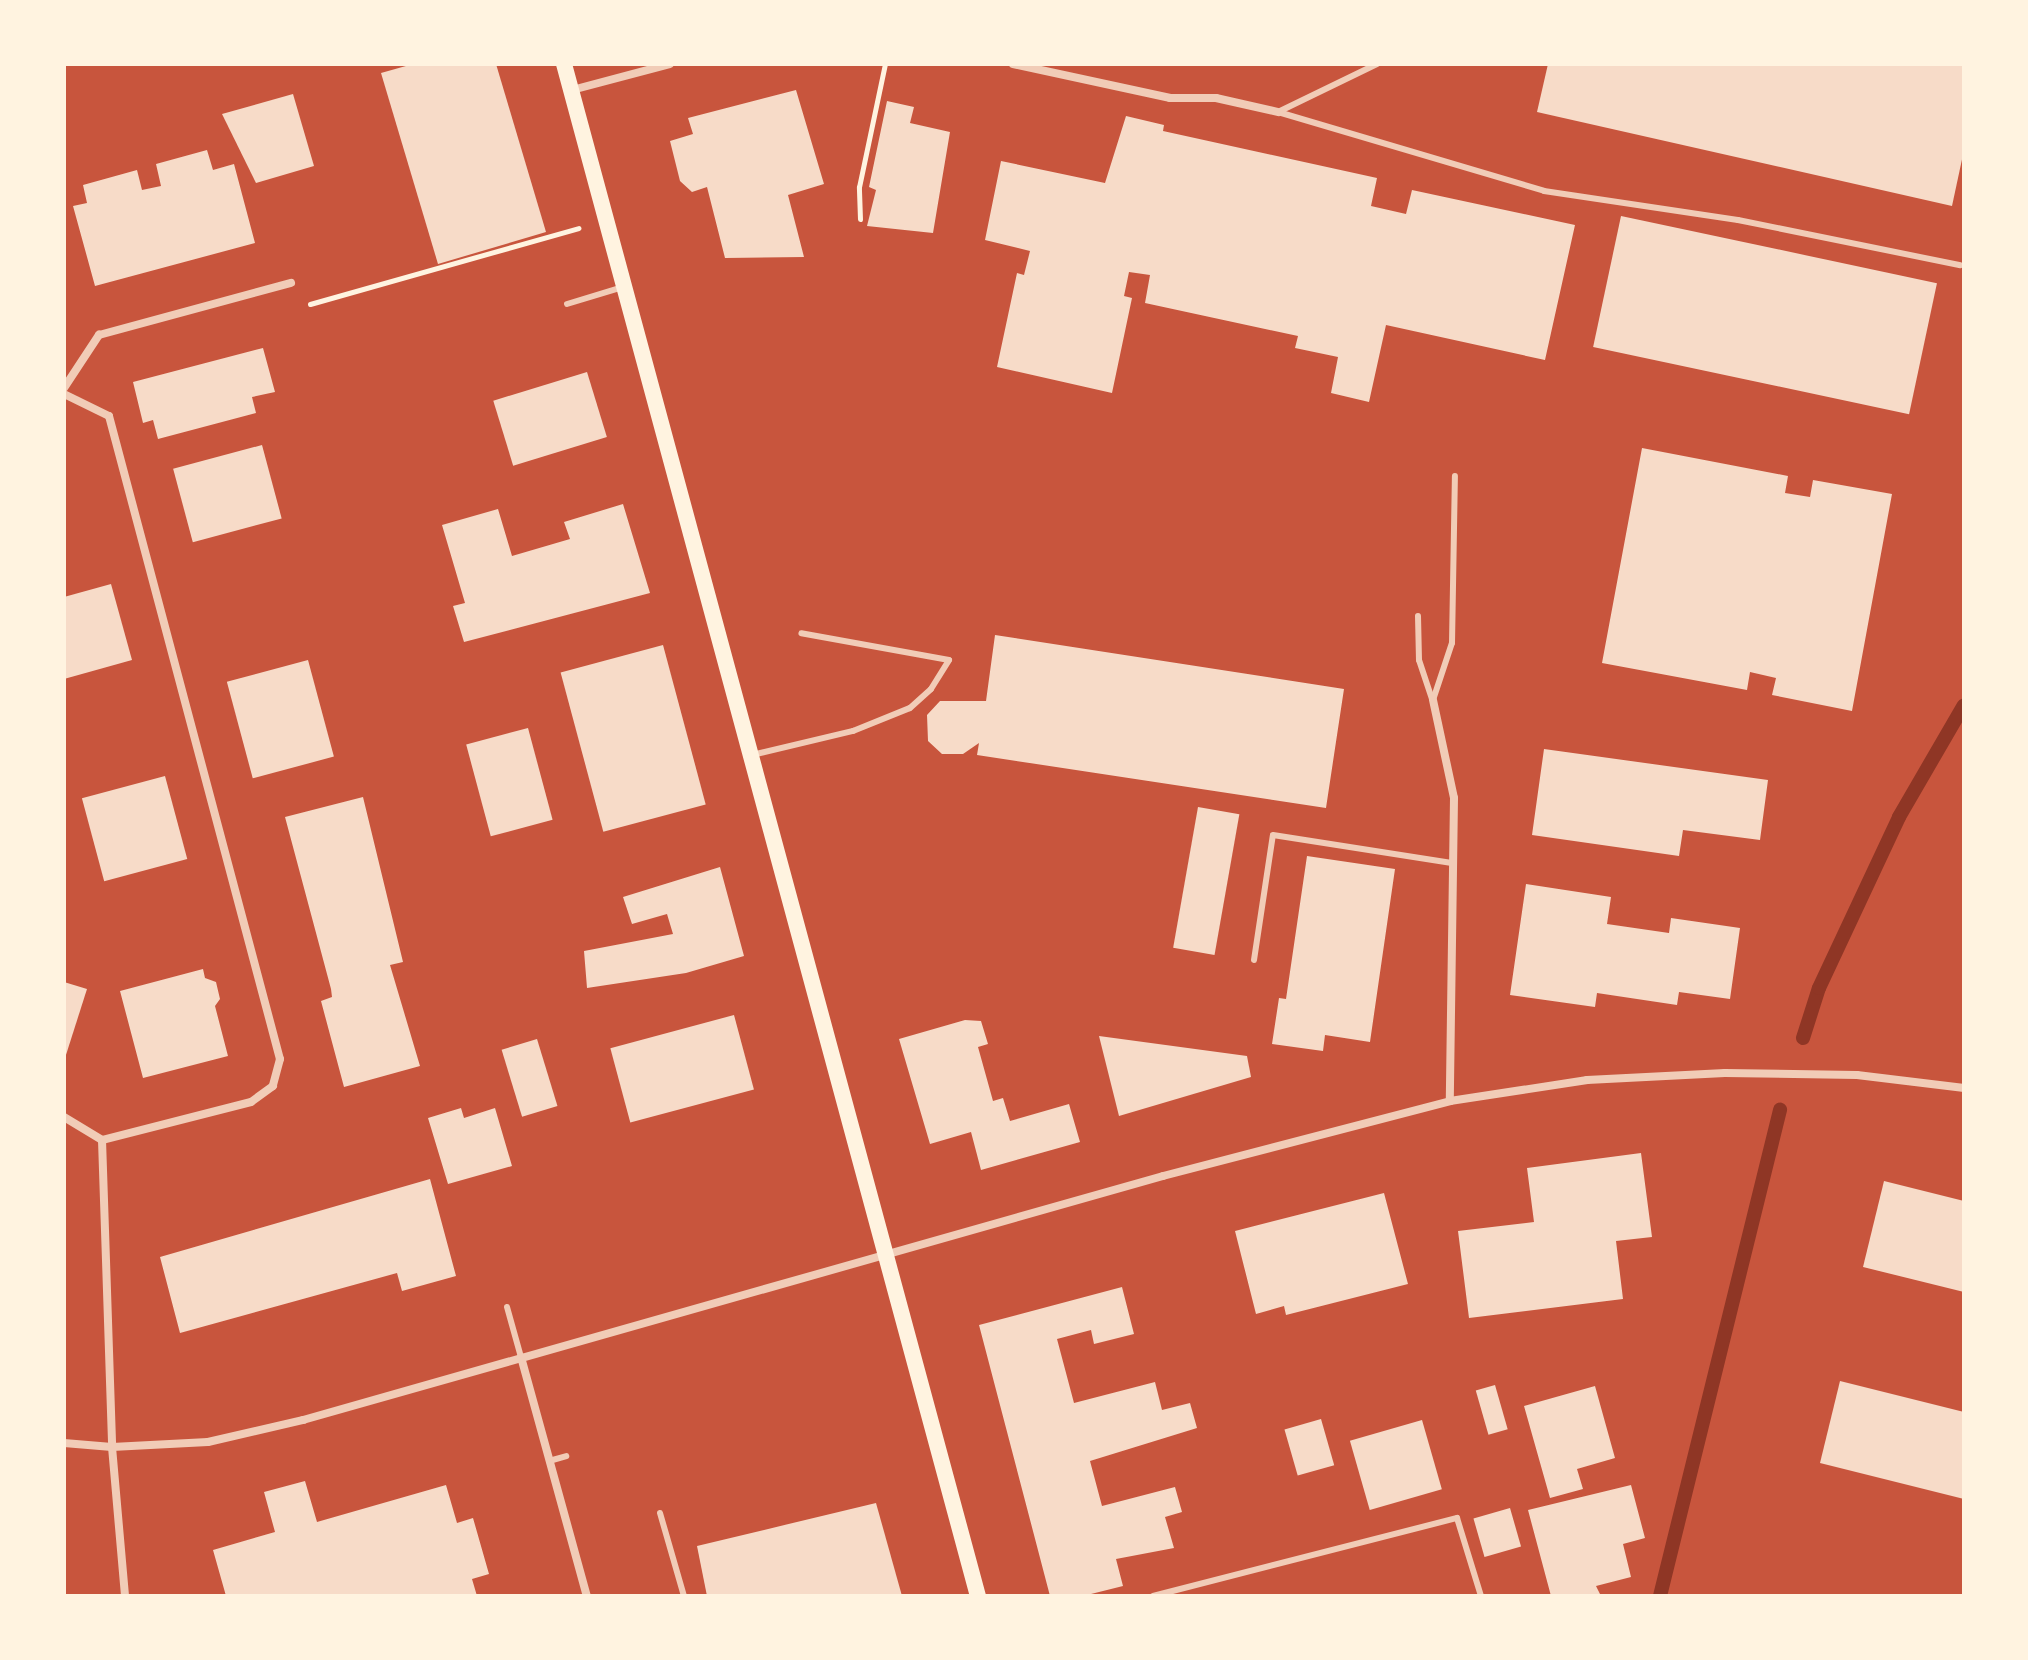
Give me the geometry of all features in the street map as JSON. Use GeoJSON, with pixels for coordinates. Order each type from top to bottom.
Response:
{"type":"FeatureCollection","features":[{"type":"Feature","properties":{"kind":"main road"},"geometry":{"type":"LineString","coordinates":[[564,64],[978,1596]]}},
{"type":"Feature","properties":{"kind":"street"},"geometry":{"type":"LineString","coordinates":[[572,90],[670,64]]}},
{"type":"Feature","properties":{"kind":"street"},"geometry":{"type":"LineString","coordinates":[[1013,64],[1040,67],[1170,98],[1216,98],[1278,112]]}},
{"type":"Feature","properties":{"kind":"street"},"geometry":{"type":"LineString","coordinates":[[64,388],[99,335],[291,283]]}},
{"type":"Feature","properties":{"kind":"street"},"geometry":{"type":"LineString","coordinates":[[64,394],[109,416],[280,1059],[273,1086],[251,1102],[102,1140],[64,1117]]}},
{"type":"Feature","properties":{"kind":"street"},"geometry":{"type":"LineString","coordinates":[[1433,700],[1454,798],[1450,1101]]}},
{"type":"Feature","properties":{"kind":"street"},"geometry":{"type":"LineString","coordinates":[[64,1443],[112,1447],[208,1442],[1450,1101],[1587,1080],[1725,1073],[1857,1075],[1964,1088]]}},
{"type":"Feature","properties":{"kind":"street"},"geometry":{"type":"LineString","coordinates":[[102,1140],[112,1447],[125,1596]]}},
{"type":"Feature","properties":{"kind":"street"},"geometry":{"type":"LineString","coordinates":[[521,1357],[587,1596]]}},
{"type":"Feature","properties":{"kind":"lane"},"geometry":{"type":"LineString","coordinates":[[1278,112],[1377,64]]}},
{"type":"Feature","properties":{"kind":"lane"},"geometry":{"type":"LineString","coordinates":[[1278,112],[1544,191],[1738,220],[1960,265]]}},
{"type":"Feature","properties":{"kind":"lane"},"geometry":{"type":"LineString","coordinates":[[567,304],[623,287]]}},
{"type":"Feature","properties":{"kind":"lane"},"geometry":{"type":"LineString","coordinates":[[1433,700],[1452,643],[1455,476]]}},
{"type":"Feature","properties":{"kind":"lane"},"geometry":{"type":"LineString","coordinates":[[1418,616],[1419,660],[1433,700]]}},
{"type":"Feature","properties":{"kind":"lane"},"geometry":{"type":"LineString","coordinates":[[749,756],[882,721],[920,698],[949,660],[801,633]]}},
{"type":"Feature","properties":{"kind":"lane"},"geometry":{"type":"LineString","coordinates":[[1254,960],[1273,835],[1452,863]]}},
{"type":"Feature","properties":{"kind":"lane"},"geometry":{"type":"LineString","coordinates":[[507,1307],[521,1357]]}},
{"type":"Feature","properties":{"kind":"lane"},"geometry":{"type":"LineString","coordinates":[[549,1461],[566,1456]]}},
{"type":"Feature","properties":{"kind":"lane"},"geometry":{"type":"LineString","coordinates":[[660,1513],[684,1596]]}},
{"type":"Feature","properties":{"kind":"lane"},"geometry":{"type":"LineString","coordinates":[[1153,1596],[1457,1518],[1481,1596]]}},
{"type":"Feature","properties":{"kind":"path"},"geometry":{"type":"LineString","coordinates":[[860,219],[859,187],[885,64]]}},
{"type":"Feature","properties":{"kind":"path"},"geometry":{"type":"LineString","coordinates":[[291,283],[301,306],[606,220]]}},
{"type":"Feature","properties":{"kind":"building"},"geometry":{"type":"Polygon","coordinates":[[[413,64],[496,64],[546,232],[438,264],[381,73],[413,64]]]}},
{"type":"Feature","properties":{"kind":"building"},"geometry":{"type":"Polygon","coordinates":[[[1548,64],[1964,66],[1964,150],[1952,206],[1537,112],[1548,64]]]}},
{"type":"Feature","properties":{"kind":"building"},"geometry":{"type":"Polygon","coordinates":[[[796,90],[824,184],[788,195],[804,257],[725,258],[707,187],[692,192],[680,181],[670,141],[693,134],[688,118],[796,90]]]}},
{"type":"Feature","properties":{"kind":"building"},"geometry":{"type":"Polygon","coordinates":[[[293,94],[314,166],[256,183],[222,114],[293,94]]]}},
{"type":"Feature","properties":{"kind":"building"},"geometry":{"type":"Polygon","coordinates":[[[887,101],[914,107],[910,123],[950,132],[933,233],[867,226],[876,190],[869,187],[887,101]]]}},
{"type":"Feature","properties":{"kind":"building"},"geometry":{"type":"Polygon","coordinates":[[[1126,116],[1164,125],[1163,131],[1377,178],[1371,206],[1406,214],[1412,190],[1575,225],[1545,360],[1386,325],[1369,402],[1331,393],[1338,357],[1295,348],[1298,336],[1145,303],[1150,275],[1129,272],[1124,296],[1132,298],[1112,393],[997,367],[1017,273],[1024,275],[1030,251],[985,240],[1001,161],[1105,183],[1126,116]]]}},
{"type":"Feature","properties":{"kind":"building"},"geometry":{"type":"Polygon","coordinates":[[[207,150],[213,170],[234,164],[255,243],[95,286],[73,206],[87,203],[83,185],[137,170],[142,190],[161,186],[156,164],[207,150]]]}},
{"type":"Feature","properties":{"kind":"building"},"geometry":{"type":"Polygon","coordinates":[[[1621,216],[1937,283],[1909,414],[1593,347],[1621,216]]]}},
{"type":"Feature","properties":{"kind":"building"},"geometry":{"type":"Polygon","coordinates":[[[263,348],[275,392],[252,397],[256,413],[158,439],[153,420],[143,423],[133,382],[263,348]]]}},
{"type":"Feature","properties":{"kind":"building"},"geometry":{"type":"Polygon","coordinates":[[[587,372],[607,437],[513,466],[493,401],[587,372]]]}},
{"type":"Feature","properties":{"kind":"building"},"geometry":{"type":"Polygon","coordinates":[[[262,445],[282,518],[193,542],[173,469],[262,445]]]}},
{"type":"Feature","properties":{"kind":"building"},"geometry":{"type":"Polygon","coordinates":[[[1642,448],[1788,476],[1785,493],[1810,497],[1813,480],[1892,494],[1852,711],[1772,695],[1776,678],[1750,672],[1747,690],[1602,663],[1642,448]]]}},
{"type":"Feature","properties":{"kind":"building"},"geometry":{"type":"Polygon","coordinates":[[[623,504],[650,593],[464,642],[453,606],[465,603],[442,525],[498,509],[512,556],[570,539],[564,522],[623,504]]]}},
{"type":"Feature","properties":{"kind":"building"},"geometry":{"type":"Polygon","coordinates":[[[111,584],[132,660],[64,679],[64,597],[111,584]]]}},
{"type":"Feature","properties":{"kind":"building"},"geometry":{"type":"Polygon","coordinates":[[[995,635],[1344,689],[1326,808],[977,755],[979,743],[963,754],[942,754],[928,741],[927,715],[940,701],[986,701],[995,635]]]}},
{"type":"Feature","properties":{"kind":"building"},"geometry":{"type":"Polygon","coordinates":[[[663,645],[706,804],[603,832],[561,672],[663,645]]]}},
{"type":"Feature","properties":{"kind":"building"},"geometry":{"type":"Polygon","coordinates":[[[308,660],[334,757],[253,778],[227,682],[308,660]]]}},
{"type":"Feature","properties":{"kind":"building"},"geometry":{"type":"Polygon","coordinates":[[[528,728],[553,820],[491,836],[466,745],[528,728]]]}},
{"type":"Feature","properties":{"kind":"building"},"geometry":{"type":"Polygon","coordinates":[[[1544,749],[1768,780],[1760,840],[1683,830],[1679,856],[1532,835],[1544,749]]]}},
{"type":"Feature","properties":{"kind":"building"},"geometry":{"type":"Polygon","coordinates":[[[165,776],[187,859],[104,881],[82,798],[165,776]]]}},
{"type":"Feature","properties":{"kind":"building"},"geometry":{"type":"Polygon","coordinates":[[[363,797],[403,962],[390,965],[420,1066],[344,1087],[321,1001],[332,997],[331,989],[285,817],[363,797]]]}},
{"type":"Feature","properties":{"kind":"building"},"geometry":{"type":"Polygon","coordinates":[[[1198,807],[1239,814],[1215,955],[1173,948],[1198,807]]]}},
{"type":"Feature","properties":{"kind":"building"},"geometry":{"type":"Polygon","coordinates":[[[1307,856],[1395,869],[1370,1042],[1325,1035],[1323,1051],[1272,1044],[1279,998],[1286,999],[1307,856]]]}},
{"type":"Feature","properties":{"kind":"building"},"geometry":{"type":"Polygon","coordinates":[[[720,867],[744,956],[686,973],[587,988],[584,951],[673,934],[667,914],[632,924],[623,897],[720,867]]]}},
{"type":"Feature","properties":{"kind":"building"},"geometry":{"type":"Polygon","coordinates":[[[1526,884],[1611,897],[1607,924],[1669,933],[1671,918],[1740,928],[1730,999],[1679,992],[1677,1005],[1597,993],[1595,1007],[1510,995],[1526,884]]]}},
{"type":"Feature","properties":{"kind":"building"},"geometry":{"type":"Polygon","coordinates":[[[203,969],[205,978],[216,982],[220,999],[215,1006],[228,1056],[143,1078],[120,991],[203,969]]]}},
{"type":"Feature","properties":{"kind":"building"},"geometry":{"type":"Polygon","coordinates":[[[64,982],[87,989],[65,1058],[64,1058],[64,982]]]}},
{"type":"Feature","properties":{"kind":"building"},"geometry":{"type":"Polygon","coordinates":[[[734,1015],[754,1089],[630,1123],[610,1048],[734,1015]]]}},
{"type":"Feature","properties":{"kind":"building"},"geometry":{"type":"Polygon","coordinates":[[[965,1020],[981,1021],[988,1044],[978,1047],[993,1101],[1003,1098],[1010,1121],[1069,1104],[1080,1142],[981,1170],[971,1132],[930,1144],[899,1039],[965,1020]]]}},
{"type":"Feature","properties":{"kind":"building"},"geometry":{"type":"Polygon","coordinates":[[[1099,1036],[1247,1056],[1251,1077],[1119,1116],[1099,1036]]]}},
{"type":"Feature","properties":{"kind":"building"},"geometry":{"type":"Polygon","coordinates":[[[537,1039],[557,1106],[522,1117],[502,1050],[537,1039]]]}},
{"type":"Feature","properties":{"kind":"building"},"geometry":{"type":"Polygon","coordinates":[[[461,1108],[464,1118],[495,1108],[512,1166],[448,1184],[428,1118],[461,1108]]]}},
{"type":"Feature","properties":{"kind":"building"},"geometry":{"type":"Polygon","coordinates":[[[1641,1153],[1652,1237],[1616,1241],[1623,1299],[1469,1318],[1458,1231],[1534,1222],[1527,1168],[1641,1153]]]}},
{"type":"Feature","properties":{"kind":"building"},"geometry":{"type":"Polygon","coordinates":[[[430,1179],[456,1276],[402,1291],[397,1273],[180,1333],[160,1257],[430,1179]]]}},
{"type":"Feature","properties":{"kind":"building"},"geometry":{"type":"Polygon","coordinates":[[[1884,1181],[1964,1201],[1964,1292],[1863,1267],[1884,1181]]]}},
{"type":"Feature","properties":{"kind":"building"},"geometry":{"type":"Polygon","coordinates":[[[1384,1193],[1408,1284],[1286,1315],[1284,1306],[1256,1314],[1235,1231],[1384,1193]]]}},
{"type":"Feature","properties":{"kind":"building"},"geometry":{"type":"Polygon","coordinates":[[[1122,1287],[1134,1334],[1094,1344],[1091,1330],[1057,1339],[1074,1403],[1155,1382],[1162,1410],[1190,1403],[1197,1428],[1090,1461],[1102,1506],[1175,1487],[1182,1512],[1165,1517],[1174,1548],[1116,1559],[1123,1586],[1083,1596],[1050,1596],[979,1325],[1122,1287]]]}},
{"type":"Feature","properties":{"kind":"building"},"geometry":{"type":"Polygon","coordinates":[[[1840,1381],[1964,1412],[1964,1499],[1820,1463],[1840,1381]]]}},
{"type":"Feature","properties":{"kind":"building"},"geometry":{"type":"Polygon","coordinates":[[[1495,1385],[1508,1429],[1488,1435],[1476,1391],[1495,1385]]]}},
{"type":"Feature","properties":{"kind":"building"},"geometry":{"type":"Polygon","coordinates":[[[1595,1386],[1615,1458],[1577,1469],[1583,1489],[1550,1498],[1524,1406],[1595,1386]]]}},
{"type":"Feature","properties":{"kind":"building"},"geometry":{"type":"Polygon","coordinates":[[[1321,1419],[1334,1465],[1298,1476],[1284,1429],[1321,1419]]]}},
{"type":"Feature","properties":{"kind":"building"},"geometry":{"type":"Polygon","coordinates":[[[1422,1420],[1442,1489],[1370,1510],[1350,1441],[1422,1420]]]}},
{"type":"Feature","properties":{"kind":"building"},"geometry":{"type":"Polygon","coordinates":[[[305,1481],[317,1522],[446,1485],[457,1523],[473,1518],[489,1574],[472,1579],[477,1596],[226,1596],[213,1550],[275,1532],[264,1492],[305,1481]]]}},
{"type":"Feature","properties":{"kind":"building"},"geometry":{"type":"Polygon","coordinates":[[[1631,1485],[1645,1538],[1623,1544],[1631,1577],[1596,1586],[1601,1596],[1551,1596],[1528,1510],[1631,1485]]]}},
{"type":"Feature","properties":{"kind":"building"},"geometry":{"type":"Polygon","coordinates":[[[876,1503],[902,1596],[707,1596],[697,1546],[876,1503]]]}},
{"type":"Feature","properties":{"kind":"building"},"geometry":{"type":"Polygon","coordinates":[[[1510,1508],[1521,1546],[1484,1557],[1473,1518],[1510,1508]]]}},
{"type":"Feature","properties":{"kind":"waterway"},"geometry":{"type":"LineString","coordinates":[[1803,1038],[1819,988],[1899,817],[1964,705]]}},
{"type":"Feature","properties":{"kind":"waterway"},"geometry":{"type":"LineString","coordinates":[[1660,1596],[1780,1110]]}}]}
